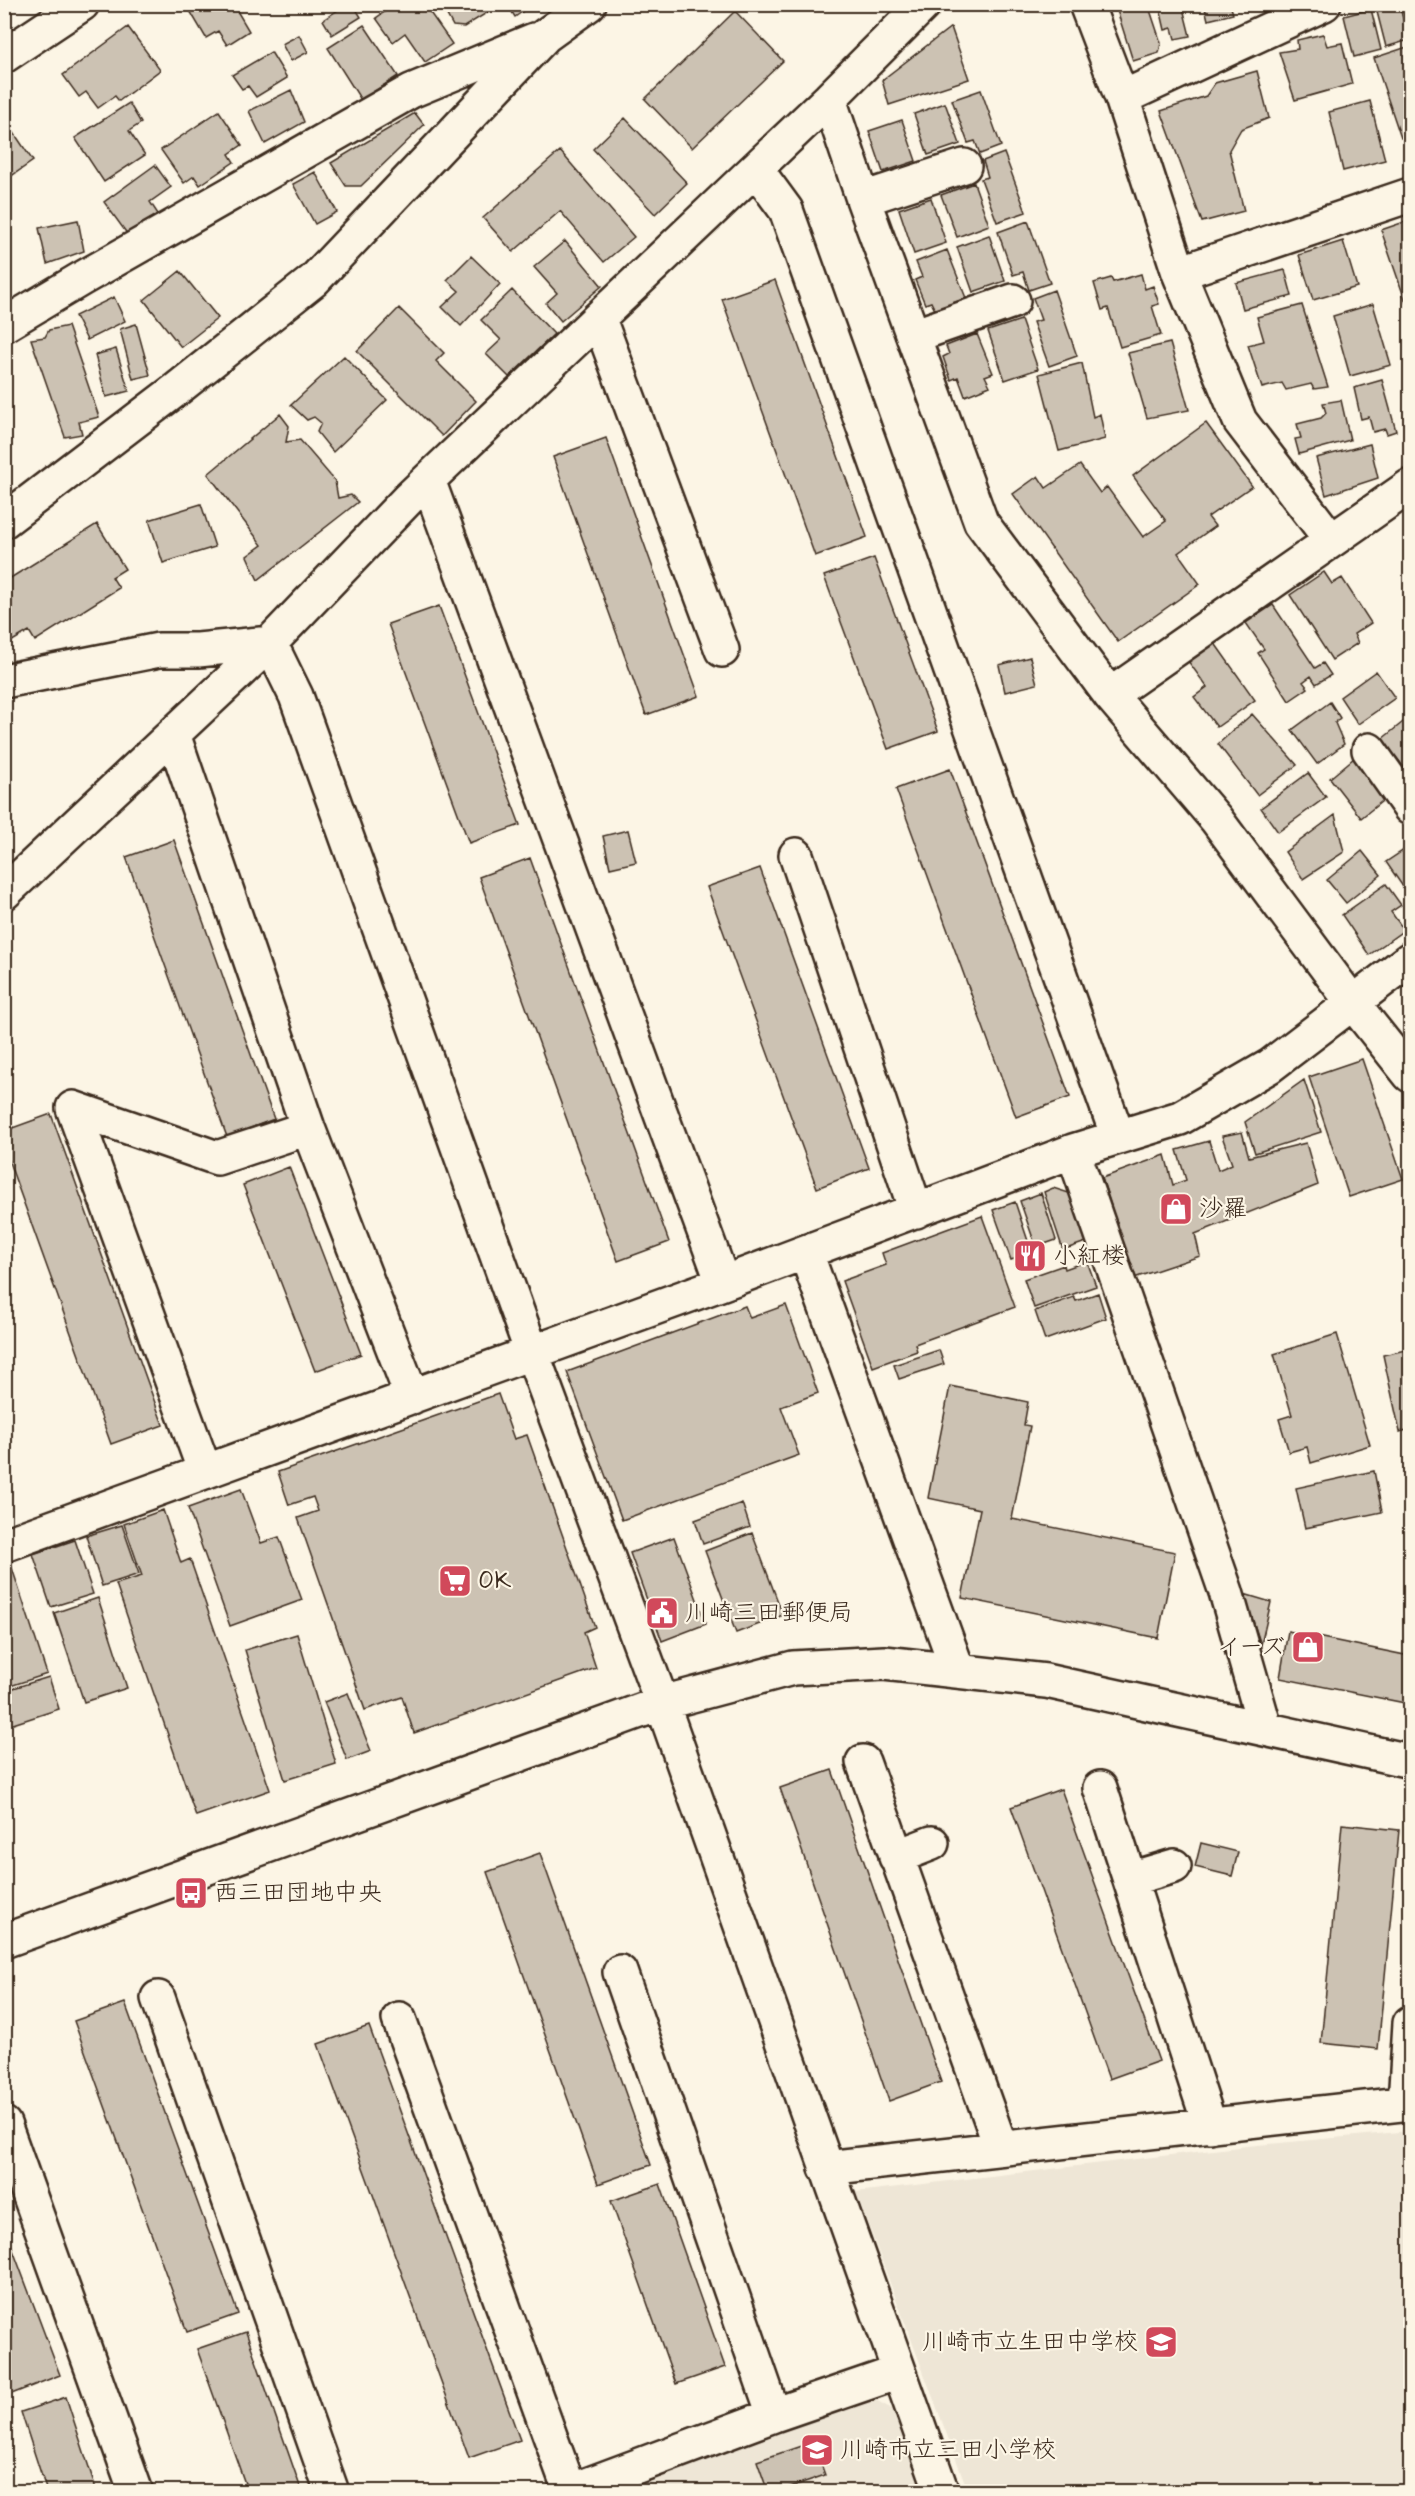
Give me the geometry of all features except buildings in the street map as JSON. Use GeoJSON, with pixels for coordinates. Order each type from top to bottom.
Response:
{"type":"FeatureCollection","features":[{"type":"Feature","properties":{"kind":"street"},"geometry":{"type":"LineString","coordinates":[[4,56],[82,4]]}},
{"type":"Feature","properties":{"kind":"street"},"geometry":{"type":"LineString","coordinates":[[4,521],[177,389],[314,280],[546,35],[589,4]]}},
{"type":"Feature","properties":{"kind":"street"},"geometry":{"type":"LineString","coordinates":[[4,893],[270,643],[428,480],[829,99],[924,4]]}},
{"type":"Feature","properties":{"kind":"street"},"geometry":{"type":"LineString","coordinates":[[1086,4],[1122,98],[1179,273],[1240,421],[1331,540]]}},
{"type":"Feature","properties":{"kind":"street"},"geometry":{"type":"LineString","coordinates":[[1122,98],[1324,4]]}},
{"type":"Feature","properties":{"kind":"street"},"geometry":{"type":"LineString","coordinates":[[4,325],[411,91],[546,35]]}},
{"type":"Feature","properties":{"kind":"street"},"geometry":{"type":"LineString","coordinates":[[829,99],[863,199],[981,522],[1110,695],[1216,819],[1352,1002],[1410,1075]]}},
{"type":"Feature","properties":{"kind":"street"},"geometry":{"type":"LineString","coordinates":[[863,199],[963,166]]}},
{"type":"Feature","properties":{"kind":"street"},"geometry":{"type":"LineString","coordinates":[[756,169],[786,210],[1118,1137]]}},
{"type":"Feature","properties":{"kind":"street"},"geometry":{"type":"LineString","coordinates":[[1179,273],[1410,195]]}},
{"type":"Feature","properties":{"kind":"street"},"geometry":{"type":"LineString","coordinates":[[913,336],[1013,302]]}},
{"type":"Feature","properties":{"kind":"street"},"geometry":{"type":"LineString","coordinates":[[598,319],[722,650]]}},
{"type":"Feature","properties":{"kind":"street"},"geometry":{"type":"LineString","coordinates":[[428,480],[723,1283]]}},
{"type":"Feature","properties":{"kind":"street"},"geometry":{"type":"LineString","coordinates":[[1110,695],[1410,486]]}},
{"type":"Feature","properties":{"kind":"street"},"geometry":{"type":"LineString","coordinates":[[4,681],[159,650],[198,650],[270,643]]}},
{"type":"Feature","properties":{"kind":"street"},"geometry":{"type":"LineString","coordinates":[[270,643],[296,696],[532,1353],[662,1703],[942,2492]]}},
{"type":"Feature","properties":{"kind":"street"},"geometry":{"type":"LineString","coordinates":[[173,734],[308,1128],[412,1397]]}},
{"type":"Feature","properties":{"kind":"street"},"geometry":{"type":"LineString","coordinates":[[1369,750],[1410,807]]}},
{"type":"Feature","properties":{"kind":"street"},"geometry":{"type":"LineString","coordinates":[[796,855],[915,1211]]}},
{"type":"Feature","properties":{"kind":"street"},"geometry":{"type":"LineString","coordinates":[[6,1539],[205,1472],[412,1397],[806,1253],[1073,1151],[1180,1118],[1270,1066],[1410,959]]}},
{"type":"Feature","properties":{"kind":"street"},"geometry":{"type":"LineString","coordinates":[[205,1472],[73,1108],[217,1158],[308,1128]]}},
{"type":"Feature","properties":{"kind":"street"},"geometry":{"type":"LineString","coordinates":[[1073,1151],[1226,1592],[1265,1728]]}},
{"type":"Feature","properties":{"kind":"street"},"geometry":{"type":"LineString","coordinates":[[806,1253],[958,1671]]}},
{"type":"Feature","properties":{"kind":"street"},"geometry":{"type":"LineString","coordinates":[[4,1941],[662,1703],[793,1668],[884,1663],[1046,1681],[1410,1761]]}},
{"type":"Feature","properties":{"kind":"street"},"geometry":{"type":"LineString","coordinates":[[862,1762],[1001,2148]]}},
{"type":"Feature","properties":{"kind":"street"},"geometry":{"type":"LineString","coordinates":[[1100,1788],[1210,2126]]}},
{"type":"Feature","properties":{"kind":"street"},"geometry":{"type":"LineString","coordinates":[[896,1857],[932,1843]]}},
{"type":"Feature","properties":{"kind":"street"},"geometry":{"type":"LineString","coordinates":[[1130,1878],[1173,1866]]}},
{"type":"Feature","properties":{"kind":"street"},"geometry":{"type":"LineString","coordinates":[[620,1972],[774,2415]]}},
{"type":"Feature","properties":{"kind":"street"},"geometry":{"type":"LineString","coordinates":[[158,1998],[332,2492]]}},
{"type":"Feature","properties":{"kind":"street"},"geometry":{"type":"LineString","coordinates":[[399,2019],[569,2491],[774,2415],[899,2372]]}},
{"type":"Feature","properties":{"kind":"street"},"geometry":{"type":"LineString","coordinates":[[826,2168],[1408,2103],[1410,2023]]}},
{"type":"Feature","properties":{"kind":"street"},"geometry":{"type":"LineString","coordinates":[[4,2124],[136,2492]]}},
{"type":"Feature","properties":{"kind":"shaded area","name":"川崎市立生田中学校"},"geometry":{"type":"Polygon","coordinates":[[[1410,2131],[1410,2491],[968,2491],[856,2192],[1247,2146],[1410,2131]]]}},
{"type":"Feature","properties":{"kind":"shaded area","name":"川崎市立三田小学校"},"geometry":{"type":"Polygon","coordinates":[[[872,2398],[892,2409],[922,2491],[612,2492],[872,2398]]]}},
{"type":"Feature","properties":{"kind":"place","name":"沙羅"},"geometry":{"type":"Point","coordinates":[1176,1209]}},
{"type":"Feature","properties":{"kind":"place","name":"小紅楼"},"geometry":{"type":"Point","coordinates":[1030,1256]}},
{"type":"Feature","properties":{"kind":"place","name":"OK"},"geometry":{"type":"Point","coordinates":[455,1581]}},
{"type":"Feature","properties":{"kind":"place","name":"川崎三田郵便局"},"geometry":{"type":"Point","coordinates":[662,1613]}},
{"type":"Feature","properties":{"kind":"place","name":"イーズ"},"geometry":{"type":"Point","coordinates":[1308,1647]}},
{"type":"Feature","properties":{"kind":"place","name":"西三田団地中央"},"geometry":{"type":"Point","coordinates":[191,1893]}},
{"type":"Feature","properties":{"kind":"place","name":"川崎市立生田中学校"},"geometry":{"type":"Point","coordinates":[1161,2342]}},
{"type":"Feature","properties":{"kind":"place","name":"川崎市立三田小学校"},"geometry":{"type":"Point","coordinates":[817,2450]}}]}
